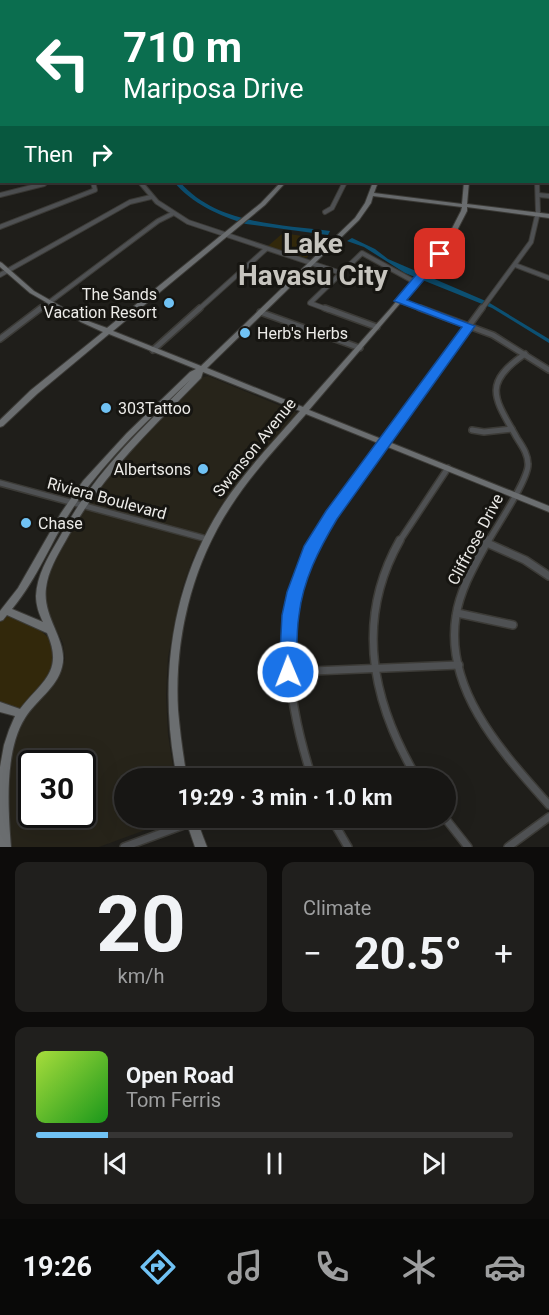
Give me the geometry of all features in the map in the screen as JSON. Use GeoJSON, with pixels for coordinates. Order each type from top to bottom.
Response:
{"type":"FeatureCollection","features":[{"type":"Feature","properties":{"kind":"street"},"geometry":{"type":"LineString","coordinates":[[0,227],[95,190],[93,183]]}},
{"type":"Feature","properties":{"kind":"street"},"geometry":{"type":"LineString","coordinates":[[141,183],[151,197],[172,214],[198,226],[341,273]]}},
{"type":"Feature","properties":{"kind":"street"},"geometry":{"type":"LineString","coordinates":[[0,424],[107,332],[272,197],[282,183]]}},
{"type":"Feature","properties":{"kind":"street"},"geometry":{"type":"LineString","coordinates":[[325,212],[332,208],[344,183]]}},
{"type":"Feature","properties":{"kind":"street"},"geometry":{"type":"LineString","coordinates":[[5,847],[2,776],[4,755],[11,733],[21,714],[47,684],[57,667],[57,645],[41,608],[42,585],[55,552],[82,505],[127,448],[198,376],[201,370],[356,220],[372,194],[375,183]]}},
{"type":"Feature","properties":{"kind":"street","name":"Swanson Avenue"},"geometry":{"type":"LineString","coordinates":[[180,768],[175,734],[174,657],[187,589],[207,539],[226,506],[243,483],[453,237],[466,206],[467,183]]}},
{"type":"Feature","properties":{"kind":"street"},"geometry":{"type":"LineString","coordinates":[[309,768],[294,719],[288,672],[290,615],[295,592],[310,551],[331,515],[531,242],[539,195],[537,183]]}},
{"type":"Feature","properties":{"kind":"street"},"geometry":{"type":"LineString","coordinates":[[0,195],[44,184]]}},
{"type":"Feature","properties":{"kind":"street"},"geometry":{"type":"LineString","coordinates":[[372,194],[549,216]]}},
{"type":"Feature","properties":{"kind":"street"},"geometry":{"type":"LineString","coordinates":[[539,195],[549,196]]}},
{"type":"Feature","properties":{"kind":"street"},"geometry":{"type":"LineString","coordinates":[[3,273],[130,202],[151,197]]}},
{"type":"Feature","properties":{"kind":"street"},"geometry":{"type":"LineString","coordinates":[[0,339],[158,221],[172,214]]}},
{"type":"Feature","properties":{"kind":"street"},"geometry":{"type":"LineString","coordinates":[[153,350],[266,249]]}},
{"type":"Feature","properties":{"kind":"street"},"geometry":{"type":"LineString","coordinates":[[376,327],[310,303],[362,253],[419,278]]}},
{"type":"Feature","properties":{"kind":"street"},"geometry":{"type":"LineString","coordinates":[[0,264],[3,273],[48,303],[107,332],[549,509]]}},
{"type":"Feature","properties":{"kind":"street"},"geometry":{"type":"LineString","coordinates":[[515,265],[549,278]]}},
{"type":"Feature","properties":{"kind":"street"},"geometry":{"type":"LineString","coordinates":[[400,301],[493,335],[549,370]]}},
{"type":"Feature","properties":{"kind":"street"},"geometry":{"type":"LineString","coordinates":[[260,312],[360,348]]}},
{"type":"Feature","properties":{"kind":"street","name":"Cliffrose Drive"},"geometry":{"type":"LineString","coordinates":[[525,354],[504,367],[495,385],[497,401],[528,463],[514,494],[464,586],[456,613],[455,638],[459,665],[469,698],[486,729],[549,805]]}},
{"type":"Feature","properties":{"kind":"street"},"geometry":{"type":"LineString","coordinates":[[50,630],[3,614],[28,581],[72,502],[97,468],[134,428],[192,374],[201,370]]}},
{"type":"Feature","properties":{"kind":"street"},"geometry":{"type":"LineString","coordinates":[[127,448],[125,444],[135,433],[134,428]]}},
{"type":"Feature","properties":{"kind":"street"},"geometry":{"type":"LineString","coordinates":[[472,430],[484,432],[512,429]]}},
{"type":"Feature","properties":{"kind":"street"},"geometry":{"type":"LineString","coordinates":[[412,768],[391,729],[374,669],[372,627],[374,609],[383,575],[397,545],[448,468]]}},
{"type":"Feature","properties":{"kind":"street","name":"Riviera Boulevard"},"geometry":{"type":"LineString","coordinates":[[0,483],[207,539]]}},
{"type":"Feature","properties":{"kind":"street"},"geometry":{"type":"LineString","coordinates":[[487,543],[525,560],[549,576]]}},
{"type":"Feature","properties":{"kind":"street"},"geometry":{"type":"LineString","coordinates":[[456,613],[513,625]]}},
{"type":"Feature","properties":{"kind":"street"},"geometry":{"type":"LineString","coordinates":[[288,672],[459,665]]}},
{"type":"Feature","properties":{"kind":"street"},"geometry":{"type":"LineString","coordinates":[[0,707],[21,714]]}},
{"type":"Feature","properties":{"kind":"street"},"geometry":{"type":"LineString","coordinates":[[508,847],[549,817]]}},
{"type":"Feature","properties":{"kind":"street"},"geometry":{"type":"LineString","coordinates":[[124,847],[172,828]]}},
{"type":"Feature","properties":{"kind":"street"},"geometry":{"type":"LineString","coordinates":[[195,828],[201,847]]}},
{"type":"Feature","properties":{"kind":"street"},"geometry":{"type":"LineString","coordinates":[[336,828],[348,847]]}},
{"type":"Feature","properties":{"kind":"street"},"geometry":{"type":"LineString","coordinates":[[453,828],[468,847]]}},
{"type":"Feature","properties":{"kind":"shaded area"},"geometry":{"type":"Polygon","coordinates":[[[283,233],[328,240],[306,258],[268,246],[283,233]]]}},
{"type":"Feature","properties":{"kind":"shaded area"},"geometry":{"type":"Polygon","coordinates":[[[208,376],[298,413],[221,505],[193,558],[182,589],[168,657],[166,695],[168,735],[173,768],[114,768],[114,828],[151,828],[99,847],[10,847],[9,755],[19,725],[57,680],[65,659],[63,643],[48,614],[45,595],[51,570],[73,525],[116,464],[200,378],[208,376]]]}},
{"type":"Feature","properties":{"kind":"shaded area"},"geometry":{"type":"Polygon","coordinates":[[[8,615],[42,632],[51,641],[54,652],[53,662],[42,684],[18,710],[0,706],[0,622],[8,615]]]}},
{"type":"Feature","properties":{"kind":"water"},"geometry":{"type":"Polygon","coordinates":[[[175,183],[181,183],[195,196],[211,206],[249,220],[330,231],[328,235],[246,224],[207,208],[175,183]]]}},
{"type":"Feature","properties":{"kind":"water"},"geometry":{"type":"Polygon","coordinates":[[[352,238],[375,249],[388,259],[488,302],[549,339],[549,343],[492,308],[405,273],[364,247],[347,241],[352,238]]]}},
{"type":"Feature","properties":{"kind":"place","name":"The Sands Vacation Resort"},"geometry":{"type":"Point","coordinates":[169,303]}},
{"type":"Feature","properties":{"kind":"place","name":"Herb's Herbs"},"geometry":{"type":"Point","coordinates":[245,333]}},
{"type":"Feature","properties":{"kind":"place","name":"303Tattoo"},"geometry":{"type":"Point","coordinates":[106,408]}},
{"type":"Feature","properties":{"kind":"place","name":"Albertsons"},"geometry":{"type":"Point","coordinates":[203,469]}},
{"type":"Feature","properties":{"kind":"place","name":"Chase"},"geometry":{"type":"Point","coordinates":[26,523]}},
{"type":"Feature","properties":{"kind":"district","name":"Lake Havasu City"},"geometry":{"type":"Point","coordinates":[313,259]}},
{"type":"Feature","properties":{"kind":"route"},"geometry":{"type":"LineString","coordinates":[[288,672],[290,615],[301,571],[310,551],[331,515],[469,326],[400,301],[440,254]]}}]}
